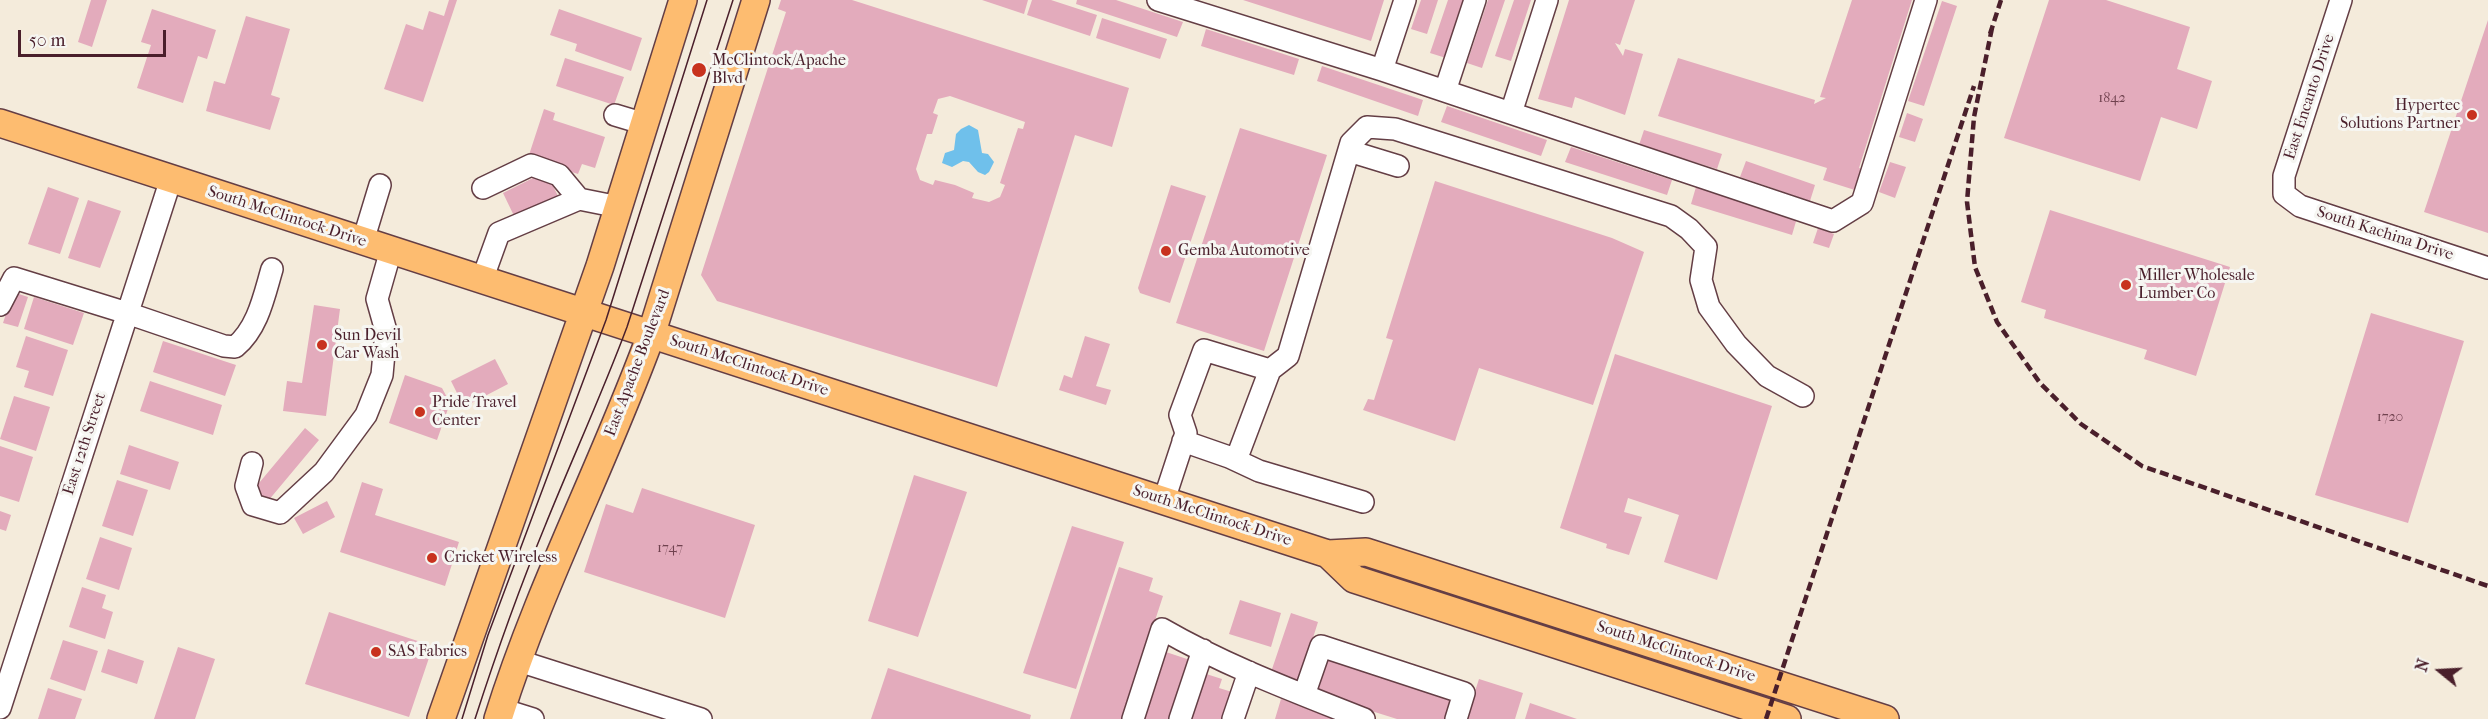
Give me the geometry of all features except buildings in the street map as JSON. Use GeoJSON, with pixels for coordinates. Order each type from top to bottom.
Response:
{"type":"FeatureCollection","features":[{"type":"Feature","properties":{"kind":"main road"},"geometry":{"type":"LineString","coordinates":[[441,719],[584,313],[683,0]]}},
{"type":"Feature","properties":{"kind":"main road","name":"East Apache Boulevard"},"geometry":{"type":"LineString","coordinates":[[500,714],[575,517],[632,388],[651,335],[756,0]]}},
{"type":"Feature","properties":{"kind":"main road","name":"South McClintock Drive"},"geometry":{"type":"LineString","coordinates":[[0,123],[1328,554],[1366,552],[1885,719]]}},
{"type":"Feature","properties":{"kind":"main road","name":"South McClintock Drive"},"geometry":{"type":"LineString","coordinates":[[1328,554],[1354,579],[1787,719]]}},
{"type":"Feature","properties":{"kind":"street"},"geometry":{"type":"LineString","coordinates":[[1158,0],[1382,70],[1833,221],[1862,203],[1926,0]]}},
{"type":"Feature","properties":{"kind":"street"},"geometry":{"type":"LineString","coordinates":[[1382,70],[1405,0]]}},
{"type":"Feature","properties":{"kind":"street"},"geometry":{"type":"LineString","coordinates":[[1445,91],[1475,0]]}},
{"type":"Feature","properties":{"kind":"street"},"geometry":{"type":"LineString","coordinates":[[1511,113],[1547,0]]}},
{"type":"Feature","properties":{"kind":"street","name":"East Encanto Drive"},"geometry":{"type":"LineString","coordinates":[[2284,194],[2284,176],[2341,0]]}},
{"type":"Feature","properties":{"kind":"street"},"geometry":{"type":"LineString","coordinates":[[615,115],[645,124]]}},
{"type":"Feature","properties":{"kind":"street"},"geometry":{"type":"LineString","coordinates":[[1236,460],[1270,370],[1288,356],[1351,143],[1367,127],[1395,129],[1671,216],[1689,229],[1706,247],[1701,280],[1709,307],[1736,344],[1767,376],[1803,396]]}},
{"type":"Feature","properties":{"kind":"street"},"geometry":{"type":"LineString","coordinates":[[1349,151],[1398,166]]}},
{"type":"Feature","properties":{"kind":"street"},"geometry":{"type":"LineString","coordinates":[[483,188],[531,165],[559,175],[579,199]]}},
{"type":"Feature","properties":{"kind":"street","name":"East 12th Street"},"geometry":{"type":"LineString","coordinates":[[0,708],[171,179]]}},
{"type":"Feature","properties":{"kind":"street"},"geometry":{"type":"LineString","coordinates":[[363,241],[380,186]]}},
{"type":"Feature","properties":{"kind":"street","name":"South Kachina Drive"},"geometry":{"type":"LineString","coordinates":[[2284,194],[2301,206],[2488,268]]}},
{"type":"Feature","properties":{"kind":"street"},"geometry":{"type":"LineString","coordinates":[[482,280],[499,233],[579,199],[619,207]]}},
{"type":"Feature","properties":{"kind":"street"},"geometry":{"type":"LineString","coordinates":[[252,464],[246,486],[253,505],[280,513],[324,472],[366,415],[382,375],[386,331],[377,299],[390,250]]}},
{"type":"Feature","properties":{"kind":"street"},"geometry":{"type":"LineString","coordinates":[[0,305],[14,278],[224,346],[236,347],[244,339],[256,317],[272,270]]}},
{"type":"Feature","properties":{"kind":"street"},"geometry":{"type":"LineString","coordinates":[[1164,500],[1186,433],[1180,415],[1204,350],[1270,370]]}},
{"type":"Feature","properties":{"kind":"street"},"geometry":{"type":"LineString","coordinates":[[1183,441],[1259,471],[1363,502]]}},
{"type":"Feature","properties":{"kind":"street"},"geometry":{"type":"LineString","coordinates":[[1133,719],[1162,629],[1250,672],[1363,719]]}},
{"type":"Feature","properties":{"kind":"street"},"geometry":{"type":"LineString","coordinates":[[1304,695],[1321,646],[1464,693],[1456,719]]}},
{"type":"Feature","properties":{"kind":"street"},"geometry":{"type":"LineString","coordinates":[[1180,719],[1203,650]]}},
{"type":"Feature","properties":{"kind":"street"},"geometry":{"type":"LineString","coordinates":[[519,661],[701,719]]}},
{"type":"Feature","properties":{"kind":"street"},"geometry":{"type":"LineString","coordinates":[[1233,719],[1250,672]]}},
{"type":"Feature","properties":{"kind":"street"},"geometry":{"type":"LineString","coordinates":[[500,714],[533,719]]}},
{"type":"Feature","properties":{"kind":"water"},"geometry":{"type":"Polygon","coordinates":[[[969,125],[978,130],[982,153],[988,154],[994,162],[985,175],[978,172],[969,162],[963,161],[952,167],[942,163],[945,153],[954,150],[956,134],[969,125]]]}},
{"type":"Feature","properties":{"kind":"tram line"},"geometry":{"type":"LineString","coordinates":[[462,719],[488,635],[606,320],[707,0]]}},
{"type":"Feature","properties":{"kind":"tram line"},"geometry":{"type":"LineString","coordinates":[[475,719],[526,574],[627,327],[733,0]]}},
{"type":"Feature","properties":{"kind":"railway"},"geometry":{"type":"LineString","coordinates":[[1990,34],[2001,0]]}},
{"type":"Feature","properties":{"kind":"railway"},"geometry":{"type":"LineString","coordinates":[[1992,28],[1974,117],[1967,202],[1975,267],[1997,322],[2040,383],[2081,424],[2142,466],[2488,586]]}},
{"type":"Feature","properties":{"kind":"railway"},"geometry":{"type":"LineString","coordinates":[[1766,719],[1974,86]]}},
{"type":"Feature","properties":{"kind":"place","name":"McClintock/Apache Blvd"},"geometry":{"type":"Point","coordinates":[699,70]}},
{"type":"Feature","properties":{"kind":"place","name":"Hypertec Solutions Partner"},"geometry":{"type":"Point","coordinates":[2472,115]}},
{"type":"Feature","properties":{"kind":"place","name":"Gemba Automotive"},"geometry":{"type":"Point","coordinates":[1166,251]}},
{"type":"Feature","properties":{"kind":"place","name":"Miller Wholesale Lumber Co"},"geometry":{"type":"Point","coordinates":[2126,285]}},
{"type":"Feature","properties":{"kind":"place","name":"Sun Devil Car Wash"},"geometry":{"type":"Point","coordinates":[322,345]}},
{"type":"Feature","properties":{"kind":"place","name":"Pride Travel Center"},"geometry":{"type":"Point","coordinates":[420,412]}},
{"type":"Feature","properties":{"kind":"place","name":"Cricket Wireless"},"geometry":{"type":"Point","coordinates":[432,558]}},
{"type":"Feature","properties":{"kind":"place","name":"SAS Fabrics"},"geometry":{"type":"Point","coordinates":[376,652]}}]}
